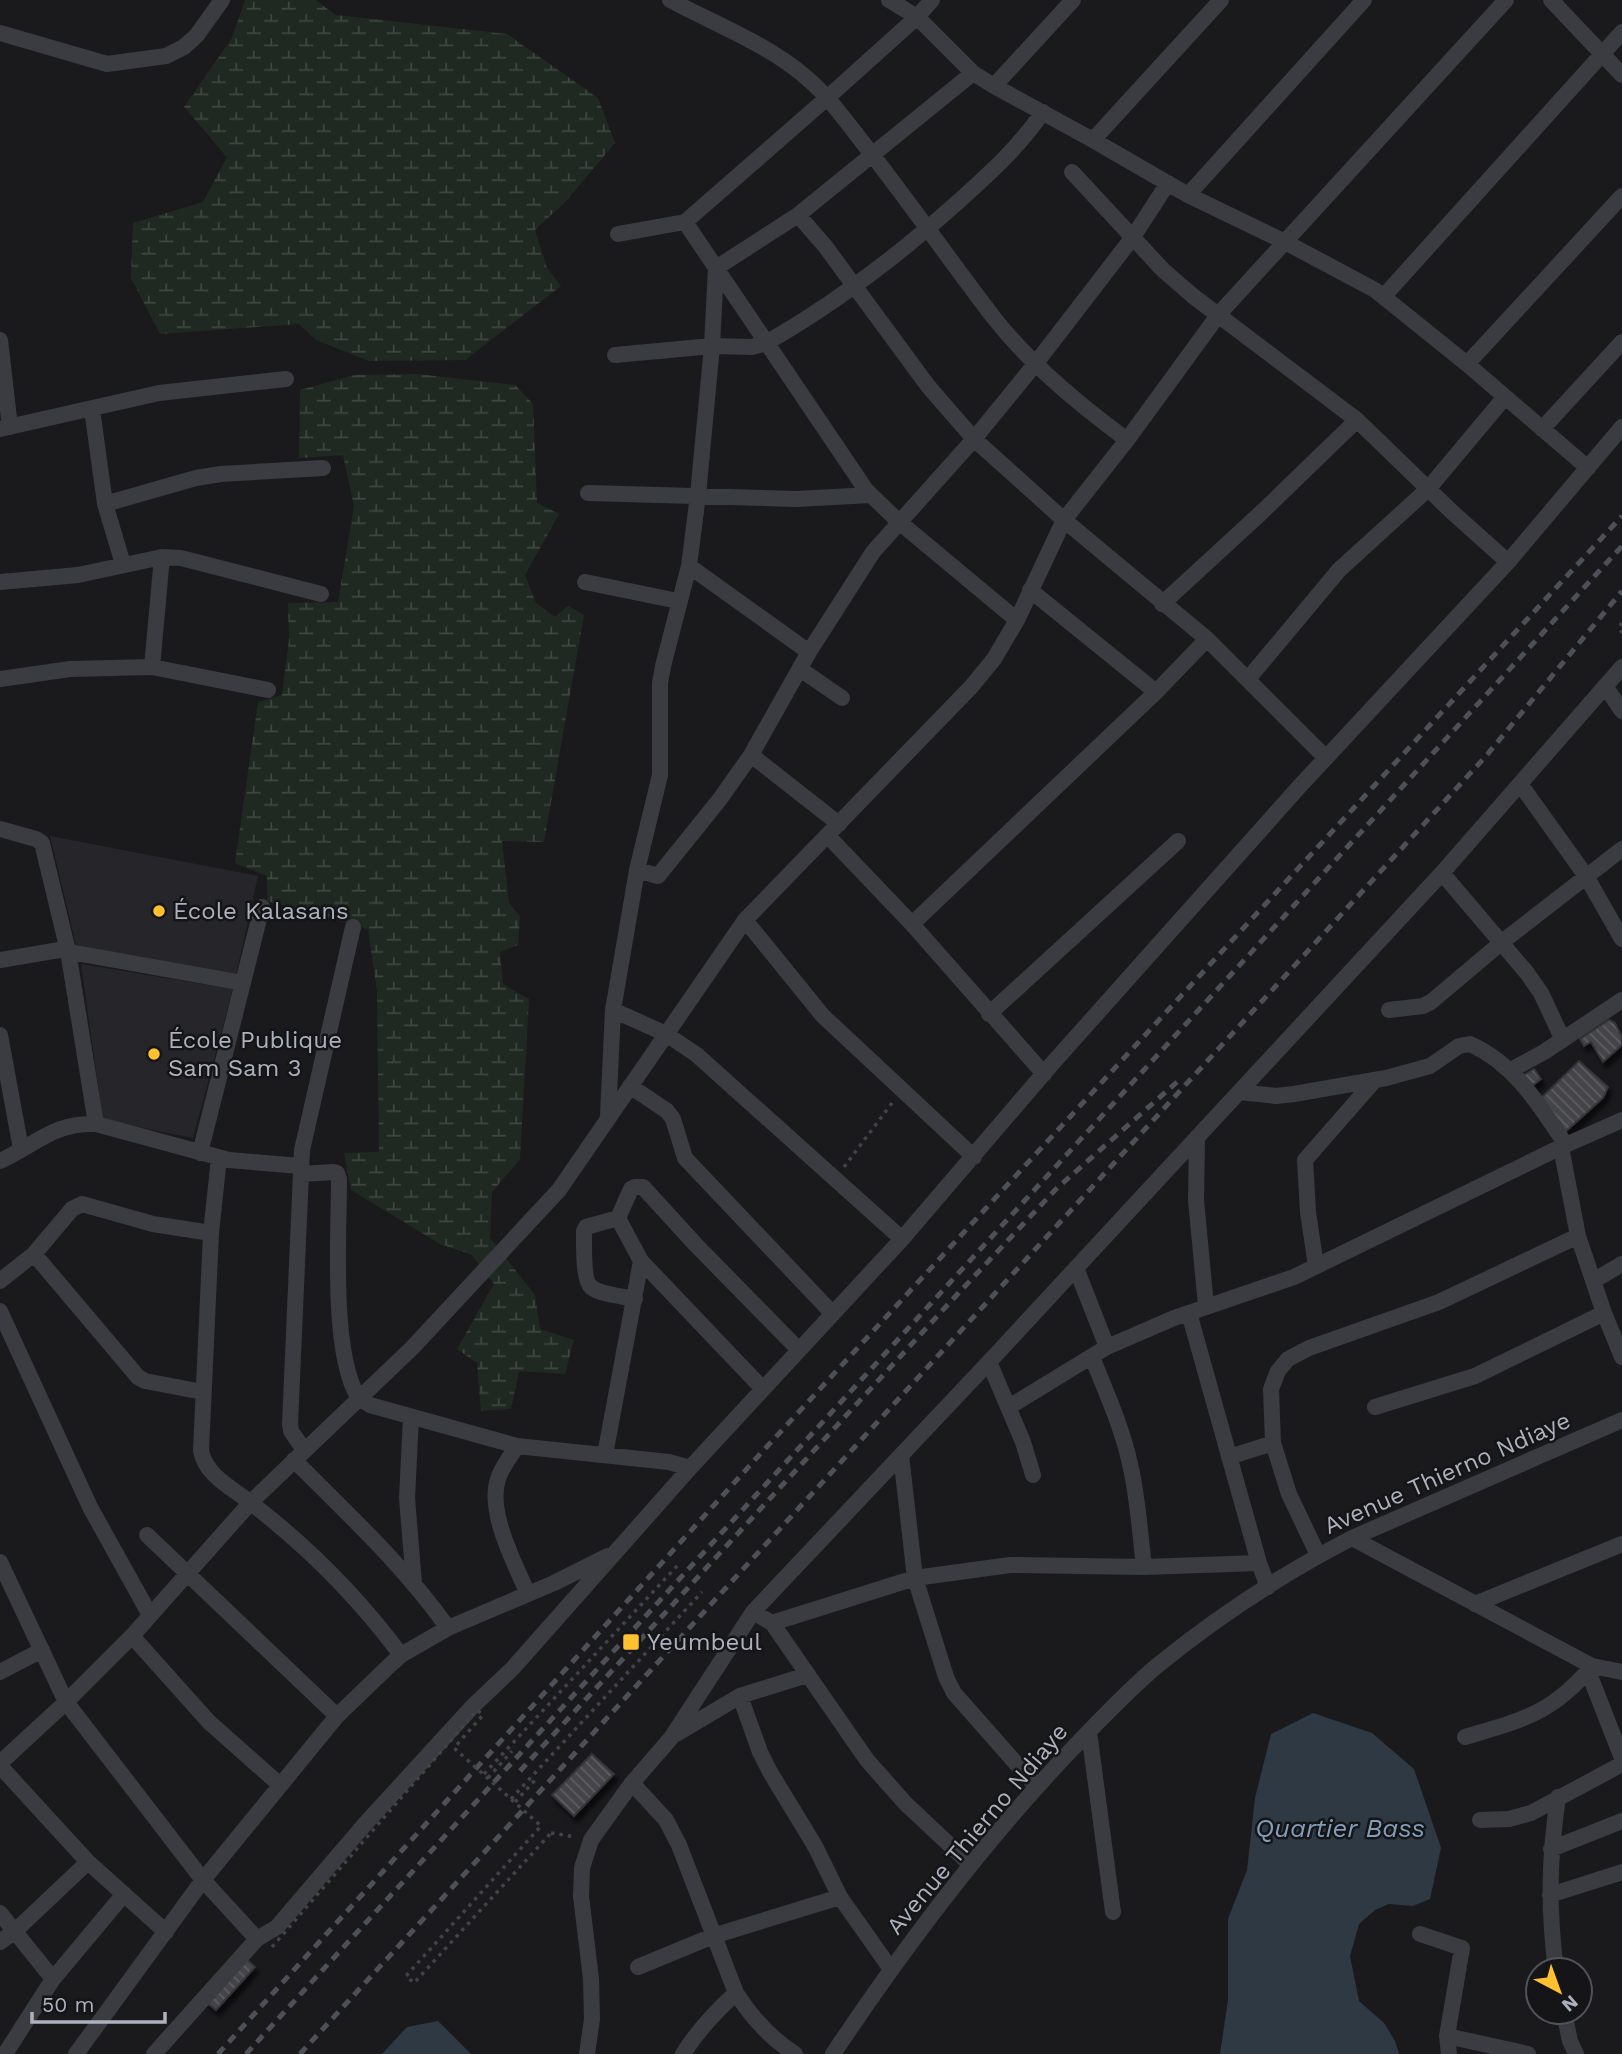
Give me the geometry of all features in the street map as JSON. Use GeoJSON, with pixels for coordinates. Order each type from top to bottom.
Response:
{"type":"FeatureCollection","features":[{"type":"Feature","properties":{"kind":"street"},"geometry":{"type":"LineString","coordinates":[[0,33],[107,64],[166,56],[184,47],[197,36],[222,0]]}},
{"type":"Feature","properties":{"kind":"street"},"geometry":{"type":"LineString","coordinates":[[670,0],[732,30],[786,61],[828,98],[997,321],[1075,400],[1127,440]]}},
{"type":"Feature","properties":{"kind":"street"},"geometry":{"type":"LineString","coordinates":[[889,0],[917,17],[973,73],[994,86],[1188,195],[1285,242],[1384,296],[1588,468]]}},
{"type":"Feature","properties":{"kind":"street"},"geometry":{"type":"LineString","coordinates":[[618,234],[685,222],[828,98],[932,0]]}},
{"type":"Feature","properties":{"kind":"street"},"geometry":{"type":"LineString","coordinates":[[994,86],[1073,0]]}},
{"type":"Feature","properties":{"kind":"street"},"geometry":{"type":"LineString","coordinates":[[1093,140],[1221,0]]}},
{"type":"Feature","properties":{"kind":"street"},"geometry":{"type":"LineString","coordinates":[[1188,195],[1364,0]]}},
{"type":"Feature","properties":{"kind":"street"},"geometry":{"type":"LineString","coordinates":[[166,1931],[88,1862],[0,1765],[132,1636],[251,1502],[412,1348],[559,1190],[745,920],[971,687],[993,659],[1017,620],[1064,520],[1127,440],[1219,314],[1506,0]]}},
{"type":"Feature","properties":{"kind":"street"},"geometry":{"type":"LineString","coordinates":[[1551,0],[1622,75]]}},
{"type":"Feature","properties":{"kind":"street"},"geometry":{"type":"LineString","coordinates":[[1384,296],[1622,32]]}},
{"type":"Feature","properties":{"kind":"street"},"geometry":{"type":"LineString","coordinates":[[716,268],[798,215],[973,73]]}},
{"type":"Feature","properties":{"kind":"street"},"geometry":{"type":"LineString","coordinates":[[615,355],[712,346],[752,347],[766,343],[855,286],[929,229],[1011,154],[1043,113]]}},
{"type":"Feature","properties":{"kind":"street"},"geometry":{"type":"LineString","coordinates":[[1072,172],[1163,270],[1357,420],[1508,562]]}},
{"type":"Feature","properties":{"kind":"street"},"geometry":{"type":"LineString","coordinates":[[637,870],[654,876],[660,874],[751,755],[809,652],[873,552],[974,439],[1036,363],[1133,237],[1168,183]]}},
{"type":"Feature","properties":{"kind":"street"},"geometry":{"type":"LineString","coordinates":[[1467,364],[1622,196]]}},
{"type":"Feature","properties":{"kind":"street"},"geometry":{"type":"LineString","coordinates":[[798,215],[825,246],[928,386],[974,439],[1064,520],[1207,639],[1326,758]]}},
{"type":"Feature","properties":{"kind":"street"},"geometry":{"type":"LineString","coordinates":[[685,222],[872,495],[898,521],[1017,620]]}},
{"type":"Feature","properties":{"kind":"street"},"geometry":{"type":"LineString","coordinates":[[608,1117],[613,1010],[637,870],[660,775],[660,683],[688,566],[698,495],[712,346],[716,268]]}},
{"type":"Feature","properties":{"kind":"street"},"geometry":{"type":"LineString","coordinates":[[0,340],[5,428],[159,393],[286,379]]}},
{"type":"Feature","properties":{"kind":"street"},"geometry":{"type":"LineString","coordinates":[[1542,429],[1622,342]]}},
{"type":"Feature","properties":{"kind":"street"},"geometry":{"type":"LineString","coordinates":[[1248,679],[1339,570],[1429,489],[1506,397]]}},
{"type":"Feature","properties":{"kind":"street"},"geometry":{"type":"LineString","coordinates":[[92,409],[105,504],[123,564]]}},
{"type":"Feature","properties":{"kind":"street"},"geometry":{"type":"LineString","coordinates":[[1162,604],[1282,494],[1357,420]]}},
{"type":"Feature","properties":{"kind":"street"},"geometry":{"type":"LineString","coordinates":[[154,2054],[257,1939],[276,1927],[365,1824],[473,1706],[513,1668],[690,1468],[902,1239],[1044,1074],[1326,758],[1508,562],[1622,426]]}},
{"type":"Feature","properties":{"kind":"street"},"geometry":{"type":"LineString","coordinates":[[105,504],[196,478],[323,468]]}},
{"type":"Feature","properties":{"kind":"street"},"geometry":{"type":"LineString","coordinates":[[588,493],[796,499],[872,495]]}},
{"type":"Feature","properties":{"kind":"street"},"geometry":{"type":"LineString","coordinates":[[152,667],[162,557]]}},
{"type":"Feature","properties":{"kind":"street"},"geometry":{"type":"LineString","coordinates":[[0,582],[78,575],[162,557],[181,558],[321,594]]}},
{"type":"Feature","properties":{"kind":"street"},"geometry":{"type":"LineString","coordinates":[[688,566],[809,652]]}},
{"type":"Feature","properties":{"kind":"street"},"geometry":{"type":"LineString","coordinates":[[585,582],[678,601]]}},
{"type":"Feature","properties":{"kind":"street"},"geometry":{"type":"LineString","coordinates":[[1030,590],[1156,692]]}},
{"type":"Feature","properties":{"kind":"street"},"geometry":{"type":"LineString","coordinates":[[912,924],[1156,692],[1207,639]]}},
{"type":"Feature","properties":{"kind":"street"},"geometry":{"type":"LineString","coordinates":[[0,679],[70,669],[152,667],[268,690]]}},
{"type":"Feature","properties":{"kind":"street"},"geometry":{"type":"LineString","coordinates":[[587,2054],[592,2019],[591,1979],[581,1896],[582,1868],[591,1840],[632,1783],[671,1738],[752,1612],[989,1362],[1442,873],[1622,667]]}},
{"type":"Feature","properties":{"kind":"street"},"geometry":{"type":"LineString","coordinates":[[800,669],[842,698]]}},
{"type":"Feature","properties":{"kind":"street"},"geometry":{"type":"LineString","coordinates":[[1605,686],[1622,711]]}},
{"type":"Feature","properties":{"kind":"street"},"geometry":{"type":"LineString","coordinates":[[751,755],[833,829],[989,1014],[1044,1074]]}},
{"type":"Feature","properties":{"kind":"street"},"geometry":{"type":"LineString","coordinates":[[1520,784],[1547,818],[1586,876],[1622,939]]}},
{"type":"Feature","properties":{"kind":"street"},"geometry":{"type":"LineString","coordinates":[[0,829],[42,843],[68,951],[96,1125]]}},
{"type":"Feature","properties":{"kind":"street"},"geometry":{"type":"LineString","coordinates":[[989,1014],[1178,841]]}},
{"type":"Feature","properties":{"kind":"street"},"geometry":{"type":"LineString","coordinates":[[1389,1010],[1423,1006],[1431,1002],[1502,942],[1622,849]]}},
{"type":"Feature","properties":{"kind":"street"},"geometry":{"type":"LineString","coordinates":[[1442,873],[1502,942],[1541,993],[1563,1040]]}},
{"type":"Feature","properties":{"kind":"street"},"geometry":{"type":"LineString","coordinates":[[200,1153],[262,907]]}},
{"type":"Feature","properties":{"kind":"street"},"geometry":{"type":"LineString","coordinates":[[745,920],[823,1016],[974,1157]]}},
{"type":"Feature","properties":{"kind":"street"},"geometry":{"type":"LineString","coordinates":[[353,927],[302,1150],[290,1424],[299,1455],[414,1584],[448,1628]]}},
{"type":"Feature","properties":{"kind":"street"},"geometry":{"type":"LineString","coordinates":[[0,960],[48,951],[68,951],[243,983]]}},
{"type":"Feature","properties":{"kind":"street"},"geometry":{"type":"LineString","coordinates":[[1511,1070],[1620,1005]]}},
{"type":"Feature","properties":{"kind":"street"},"geometry":{"type":"LineString","coordinates":[[613,1010],[666,1034],[697,1055],[902,1239]]}},
{"type":"Feature","properties":{"kind":"street"},"geometry":{"type":"LineString","coordinates":[[0,1035],[21,1149]]}},
{"type":"Feature","properties":{"kind":"street"},"geometry":{"type":"LineString","coordinates":[[1239,1091],[1276,1096],[1376,1080],[1430,1066],[1465,1043],[1476,1047],[1511,1070],[1536,1101],[1563,1146],[1578,1236],[1622,1357]]}},
{"type":"Feature","properties":{"kind":"street"},"geometry":{"type":"LineString","coordinates":[[1316,1266],[1308,1212],[1306,1160],[1376,1080]]}},
{"type":"Feature","properties":{"kind":"street"},"geometry":{"type":"LineString","coordinates":[[630,1086],[667,1111],[677,1129],[685,1158],[833,1314]]}},
{"type":"Feature","properties":{"kind":"street"},"geometry":{"type":"LineString","coordinates":[[1009,1407],[1107,1348],[1206,1306],[1282,1282],[1563,1146],[1622,1121]]}},
{"type":"Feature","properties":{"kind":"street"},"geometry":{"type":"LineString","coordinates":[[0,1161],[47,1134],[67,1126],[96,1125],[219,1158],[337,1173],[340,1324],[347,1369],[358,1397],[370,1405],[517,1446],[669,1462],[690,1468]]}},
{"type":"Feature","properties":{"kind":"street"},"geometry":{"type":"LineString","coordinates":[[1197,1137],[1196,1200],[1206,1306]]}},
{"type":"Feature","properties":{"kind":"street"},"geometry":{"type":"LineString","coordinates":[[219,1158],[211,1233],[201,1451],[204,1463],[211,1472],[251,1502],[310,1553],[372,1617],[401,1656]]}},
{"type":"Feature","properties":{"kind":"street"},"geometry":{"type":"LineString","coordinates":[[763,1389],[641,1261],[618,1218],[627,1193],[635,1186],[643,1187],[799,1349]]}},
{"type":"Feature","properties":{"kind":"street"},"geometry":{"type":"LineString","coordinates":[[0,1281],[34,1254],[72,1209],[82,1204],[153,1224],[211,1233]]}},
{"type":"Feature","properties":{"kind":"street"},"geometry":{"type":"LineString","coordinates":[[618,1218],[586,1227],[586,1280],[597,1290],[635,1299]]}},
{"type":"Feature","properties":{"kind":"street"},"geometry":{"type":"LineString","coordinates":[[1318,1555],[1289,1494],[1273,1443],[1271,1389],[1278,1371],[1288,1359],[1309,1348],[1439,1302],[1578,1236]]}},
{"type":"Feature","properties":{"kind":"street"},"geometry":{"type":"LineString","coordinates":[[34,1254],[138,1377],[145,1381],[204,1392]]}},
{"type":"Feature","properties":{"kind":"street"},"geometry":{"type":"LineString","coordinates":[[606,1455],[641,1261]]}},
{"type":"Feature","properties":{"kind":"street"},"geometry":{"type":"LineString","coordinates":[[1593,1281],[1622,1264]]}},
{"type":"Feature","properties":{"kind":"street"},"geometry":{"type":"LineString","coordinates":[[1076,1268],[1107,1348]]}},
{"type":"Feature","properties":{"kind":"street"},"geometry":{"type":"LineString","coordinates":[[0,1311],[7,1343],[90,1507],[150,1615]]}},
{"type":"Feature","properties":{"kind":"street"},"geometry":{"type":"LineString","coordinates":[[1189,1313],[1268,1587]]}},
{"type":"Feature","properties":{"kind":"street"},"geometry":{"type":"LineString","coordinates":[[1375,1407],[1475,1376],[1604,1313]]}},
{"type":"Feature","properties":{"kind":"street"},"geometry":{"type":"LineString","coordinates":[[1091,1357],[1120,1429],[1130,1462],[1136,1491],[1144,1567]]}},
{"type":"Feature","properties":{"kind":"street"},"geometry":{"type":"LineString","coordinates":[[989,1362],[1023,1441],[1033,1475]]}},
{"type":"Feature","properties":{"kind":"street"},"geometry":{"type":"LineString","coordinates":[[411,1417],[407,1498],[414,1584]]}},
{"type":"Feature","properties":{"kind":"street","name":"Avenue Thierno Ndiaye"},"geometry":{"type":"LineString","coordinates":[[833,2054],[890,1968],[1036,1786],[1156,1667],[1197,1635],[1318,1555],[1622,1420]]}},
{"type":"Feature","properties":{"kind":"street"},"geometry":{"type":"LineString","coordinates":[[1229,1457],[1273,1443]]}},
{"type":"Feature","properties":{"kind":"street"},"geometry":{"type":"LineString","coordinates":[[517,1446],[498,1479],[496,1495],[501,1530],[528,1594]]}},
{"type":"Feature","properties":{"kind":"street"},"geometry":{"type":"LineString","coordinates":[[901,1455],[915,1578],[946,1677],[954,1693],[1036,1786]]}},
{"type":"Feature","properties":{"kind":"street"},"geometry":{"type":"LineString","coordinates":[[147,1535],[189,1572],[337,1716]]}},
{"type":"Feature","properties":{"kind":"street"},"geometry":{"type":"LineString","coordinates":[[1352,1538],[1590,1668],[1622,1672]]}},
{"type":"Feature","properties":{"kind":"street"},"geometry":{"type":"LineString","coordinates":[[1475,1604],[1622,1544]]}},
{"type":"Feature","properties":{"kind":"street"},"geometry":{"type":"LineString","coordinates":[[76,2054],[204,1880],[280,1785],[337,1716],[401,1656],[448,1628],[616,1552]]}},
{"type":"Feature","properties":{"kind":"street"},"geometry":{"type":"LineString","coordinates":[[0,1562],[66,1702],[204,1880],[257,1939]]}},
{"type":"Feature","properties":{"kind":"street"},"geometry":{"type":"LineString","coordinates":[[772,1623],[915,1578],[1010,1565],[1144,1567],[1259,1563]]}},
{"type":"Feature","properties":{"kind":"street"},"geometry":{"type":"LineString","coordinates":[[752,1612],[772,1623],[867,1760],[971,1866]]}},
{"type":"Feature","properties":{"kind":"street"},"geometry":{"type":"LineString","coordinates":[[132,1636],[209,1722],[280,1785]]}},
{"type":"Feature","properties":{"kind":"street"},"geometry":{"type":"LineString","coordinates":[[0,1672],[42,1650]]}},
{"type":"Feature","properties":{"kind":"street"},"geometry":{"type":"LineString","coordinates":[[1465,1737],[1542,1712],[1590,1668]]}},
{"type":"Feature","properties":{"kind":"street"},"geometry":{"type":"LineString","coordinates":[[1590,1668],[1622,1758]]}},
{"type":"Feature","properties":{"kind":"street"},"geometry":{"type":"LineString","coordinates":[[671,1738],[740,1696],[807,1675]]}},
{"type":"Feature","properties":{"kind":"street"},"geometry":{"type":"LineString","coordinates":[[740,1696],[760,1752],[815,1846],[840,1898],[890,1968]]}},
{"type":"Feature","properties":{"kind":"street"},"geometry":{"type":"LineString","coordinates":[[1089,1732],[1113,1912]]}},
{"type":"Feature","properties":{"kind":"street"},"geometry":{"type":"LineString","coordinates":[[1480,1820],[1522,1816],[1622,1764]]}},
{"type":"Feature","properties":{"kind":"street"},"geometry":{"type":"LineString","coordinates":[[632,1783],[666,1820],[679,1845],[736,1993],[769,2035],[795,2054]]}},
{"type":"Feature","properties":{"kind":"street"},"geometry":{"type":"LineString","coordinates":[[1554,1956],[1550,1926],[1550,1849],[1558,1797]]}},
{"type":"Feature","properties":{"kind":"street"},"geometry":{"type":"LineString","coordinates":[[1550,1849],[1622,1821]]}},
{"type":"Feature","properties":{"kind":"street"},"geometry":{"type":"LineString","coordinates":[[0,1942],[88,1862]]}},
{"type":"Feature","properties":{"kind":"street"},"geometry":{"type":"LineString","coordinates":[[1550,1895],[1622,1872]]}},
{"type":"Feature","properties":{"kind":"street"},"geometry":{"type":"LineString","coordinates":[[5,2054],[53,1979],[124,1894]]}},
{"type":"Feature","properties":{"kind":"street"},"geometry":{"type":"LineString","coordinates":[[638,1967],[713,1936],[840,1898]]}},
{"type":"Feature","properties":{"kind":"street"},"geometry":{"type":"LineString","coordinates":[[0,1913],[53,1979]]}},
{"type":"Feature","properties":{"kind":"street"},"geometry":{"type":"LineString","coordinates":[[1420,1934],[1462,1948],[1447,2036],[1449,2054]]}},
{"type":"Feature","properties":{"kind":"street"},"geometry":{"type":"LineString","coordinates":[[682,2054],[713,2013],[736,1993]]}},
{"type":"Feature","properties":{"kind":"street"},"geometry":{"type":"LineString","coordinates":[[1567,2026],[1576,2054]]}},
{"type":"Feature","properties":{"kind":"street"},"geometry":{"type":"LineString","coordinates":[[1447,2036],[1528,2054]]}},
{"type":"Feature","properties":{"kind":"path"},"geometry":{"type":"LineString","coordinates":[[1622,623],[1619,627],[1622,633]]}},
{"type":"Feature","properties":{"kind":"path"},"geometry":{"type":"LineString","coordinates":[[835,1178],[902,1091]]}},
{"type":"Feature","properties":{"kind":"path"},"geometry":{"type":"LineString","coordinates":[[484,1774],[678,1565]]}},
{"type":"Feature","properties":{"kind":"path"},"geometry":{"type":"LineString","coordinates":[[513,1800],[702,1592]]}},
{"type":"Feature","properties":{"kind":"path"},"geometry":{"type":"LineString","coordinates":[[272,1947],[477,1710],[483,1715],[454,1748],[541,1826],[406,1976],[414,1983],[551,1833],[591,1840]]}},
{"type":"Feature","properties":{"kind":"path"},"geometry":{"type":"LineString","coordinates":[[488,1778],[512,1751]]}},
{"type":"Feature","properties":{"kind":"path"},"geometry":{"type":"LineString","coordinates":[[513,1800],[538,1777]]}},
{"type":"Feature","properties":{"kind":"shaded area","name":"École Kalasans"},"geometry":{"type":"Polygon","coordinates":[[[50,836],[258,876],[236,975],[76,945],[50,836]]]}},
{"type":"Feature","properties":{"kind":"shaded area","name":"École Publique Sam Sam 3"},"geometry":{"type":"Polygon","coordinates":[[[81,964],[233,989],[193,1138],[103,1120],[81,964]]]}},
{"type":"Feature","properties":{"kind":"green space"},"geometry":{"type":"Polygon","coordinates":[[[245,0],[315,0],[336,15],[507,34],[598,98],[615,143],[566,201],[535,230],[547,268],[561,286],[465,360],[369,361],[316,340],[299,324],[160,334],[131,278],[133,223],[203,202],[227,157],[184,107],[232,38],[245,0]]]}},
{"type":"Feature","properties":{"kind":"green space"},"geometry":{"type":"Polygon","coordinates":[[[417,374],[515,385],[533,404],[537,503],[559,514],[525,575],[536,603],[555,617],[568,606],[584,615],[544,842],[502,841],[509,903],[520,916],[518,945],[500,952],[503,984],[529,999],[520,1159],[492,1192],[490,1238],[535,1295],[540,1329],[574,1340],[565,1374],[519,1371],[511,1409],[481,1411],[477,1363],[457,1349],[494,1284],[472,1255],[440,1244],[351,1190],[344,1153],[379,1152],[377,992],[368,929],[267,901],[267,876],[235,863],[258,702],[282,695],[289,640],[288,603],[338,602],[354,506],[343,455],[299,458],[300,390],[354,375],[417,374]]]}},
{"type":"Feature","properties":{"kind":"water","name":"Quartier Bass"},"geometry":{"type":"Polygon","coordinates":[[[1313,1713],[1372,1733],[1414,1769],[1441,1848],[1430,1899],[1413,1906],[1389,1904],[1375,1910],[1359,1924],[1350,1956],[1359,2001],[1384,2023],[1399,2054],[1220,2054],[1228,2000],[1228,1919],[1247,1870],[1255,1798],[1271,1734],[1313,1713]]]}},
{"type":"Feature","properties":{"kind":"water"},"geometry":{"type":"Polygon","coordinates":[[[438,2021],[471,2054],[382,2054],[407,2027],[438,2021]]]}},
{"type":"Feature","properties":{"kind":"building"},"geometry":{"type":"Polygon","coordinates":[[[1609,1020],[1615,1023],[1622,1037],[1622,1045],[1603,1062],[1591,1042],[1584,1046],[1580,1039],[1609,1020]]]}},
{"type":"Feature","properties":{"kind":"building"},"geometry":{"type":"Polygon","coordinates":[[[1579,1061],[1608,1087],[1603,1098],[1564,1133],[1538,1101],[1579,1061]]]}},
{"type":"Feature","properties":{"kind":"building"},"geometry":{"type":"Polygon","coordinates":[[[1534,1069],[1541,1079],[1528,1089],[1519,1078],[1534,1069]]]}},
{"type":"Feature","properties":{"kind":"building"},"geometry":{"type":"Polygon","coordinates":[[[592,1754],[614,1774],[574,1816],[552,1795],[592,1754]]]}},
{"type":"Feature","properties":{"kind":"building"},"geometry":{"type":"Polygon","coordinates":[[[244,1957],[255,1967],[216,2010],[205,2001],[244,1957]]]}},
{"type":"Feature","properties":{"kind":"railway"},"geometry":{"type":"LineString","coordinates":[[218,2054],[762,1452],[1622,516]]}},
{"type":"Feature","properties":{"kind":"railway"},"geometry":{"type":"LineString","coordinates":[[246,2054],[1622,546]]}},
{"type":"Feature","properties":{"kind":"railway"},"geometry":{"type":"LineString","coordinates":[[300,2054],[1486,756],[1622,591]]}},
{"type":"Feature","properties":{"kind":"railway"},"geometry":{"type":"LineString","coordinates":[[520,1771],[1056,1189],[1177,1082]]}},
{"type":"Feature","properties":{"kind":"place","name":"École Kalasans"},"geometry":{"type":"Point","coordinates":[159,911]}},
{"type":"Feature","properties":{"kind":"place","name":"École Publique Sam Sam 3"},"geometry":{"type":"Point","coordinates":[154,1054]}},
{"type":"Feature","properties":{"kind":"place","name":"Yeumbeul"},"geometry":{"type":"Point","coordinates":[631,1642]}}]}
